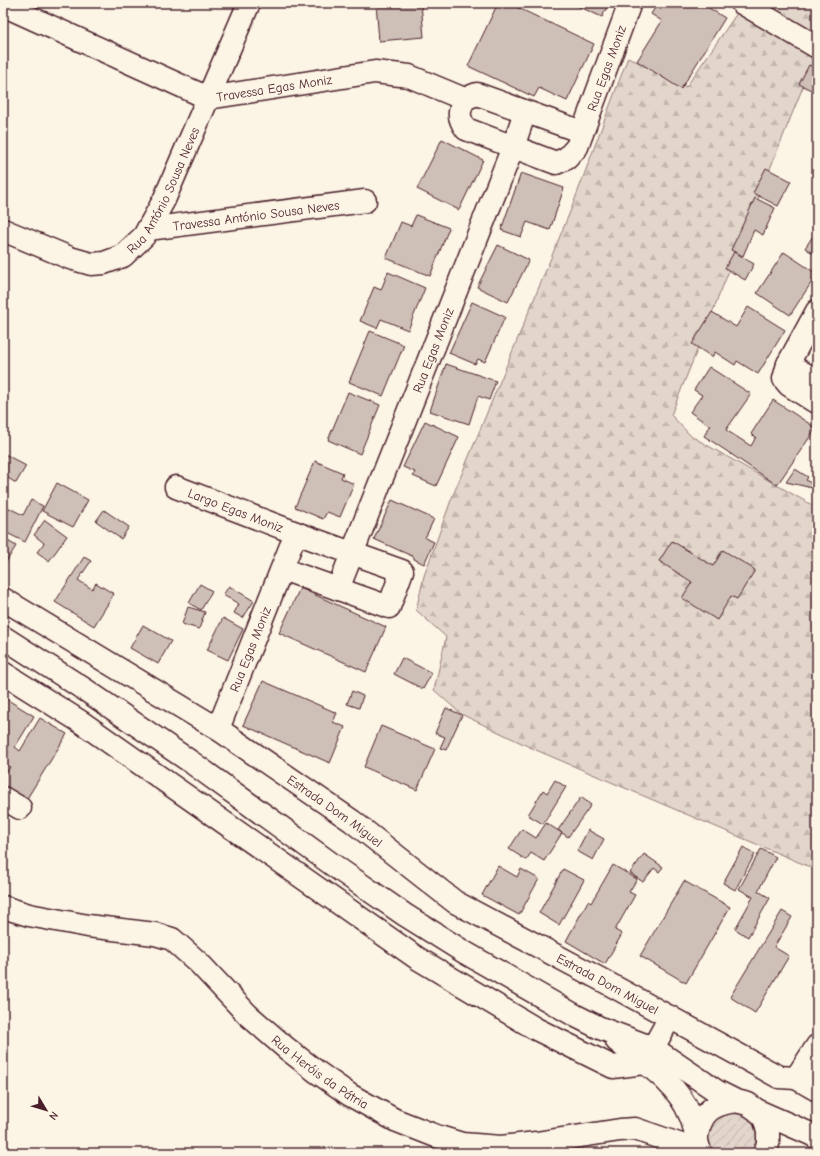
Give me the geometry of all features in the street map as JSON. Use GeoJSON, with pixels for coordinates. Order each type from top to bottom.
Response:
{"type":"FeatureCollection","features":[{"type":"Feature","properties":{"kind":"street","name":"Rua António Sousa Neves"},"geometry":{"type":"LineString","coordinates":[[3,230],[70,258],[91,264],[104,263],[123,256],[144,236],[164,200],[249,3]]}},
{"type":"Feature","properties":{"kind":"street","name":"Rua Egas Moniz"},"geometry":{"type":"LineString","coordinates":[[464,99],[459,112],[460,121],[466,129],[556,163],[567,158],[577,146],[630,3]]}},
{"type":"Feature","properties":{"kind":"street"},"geometry":{"type":"LineString","coordinates":[[742,3],[817,47]]}},
{"type":"Feature","properties":{"kind":"street","name":"Travessa Egas Moniz"},"geometry":{"type":"LineString","coordinates":[[3,5],[208,98],[375,72],[409,76],[464,99]]}},
{"type":"Feature","properties":{"kind":"street"},"geometry":{"type":"LineString","coordinates":[[464,99],[477,94],[582,132]]}},
{"type":"Feature","properties":{"kind":"street","name":"Rua Egas Moniz"},"geometry":{"type":"LineString","coordinates":[[338,590],[513,147],[525,112]]}},
{"type":"Feature","properties":{"kind":"street","name":"Travessa António Sousa Neves"},"geometry":{"type":"LineString","coordinates":[[148,229],[365,201]]}},
{"type":"Feature","properties":{"kind":"street"},"geometry":{"type":"LineString","coordinates":[[817,311],[788,364],[784,379],[789,385],[814,401],[817,401]]}},
{"type":"Feature","properties":{"kind":"street"},"geometry":{"type":"LineString","coordinates":[[788,364],[817,381]]}},
{"type":"Feature","properties":{"kind":"street","name":"Largo Egas Moniz"},"geometry":{"type":"LineString","coordinates":[[176,487],[296,533]]}},
{"type":"Feature","properties":{"kind":"street","name":"Rua Egas Moniz"},"geometry":{"type":"LineString","coordinates":[[218,729],[296,533]]}},
{"type":"Feature","properties":{"kind":"street"},"geometry":{"type":"LineString","coordinates":[[282,569],[389,607],[402,571],[296,533]]}},
{"type":"Feature","properties":{"kind":"street","name":"Estrada Dom Miguel"},"geometry":{"type":"LineString","coordinates":[[3,599],[218,729],[352,821],[455,902],[779,1077],[796,1078]]}},
{"type":"Feature","properties":{"kind":"street"},"geometry":{"type":"LineString","coordinates":[[3,637],[99,698],[405,915],[516,983],[648,1055],[736,1101],[748,1104],[758,1111],[817,1138]]}},
{"type":"Feature","properties":{"kind":"street"},"geometry":{"type":"LineString","coordinates":[[3,673],[81,722],[423,962],[536,1029],[613,1067],[648,1055]]}},
{"type":"Feature","properties":{"kind":"street","name":"Rua Heróis da Pátria"},"geometry":{"type":"LineString","coordinates":[[3,907],[29,916],[88,926],[155,934],[172,939],[199,963],[248,1015],[286,1048],[317,1072],[350,1095],[395,1120],[436,1136],[462,1144],[501,1147],[536,1144],[620,1130],[635,1129],[684,1144],[691,1141],[698,1147]]}},
{"type":"Feature","properties":{"kind":"street","name":"Estrada Dom Miguel"},"geometry":{"type":"LineString","coordinates":[[648,1055],[670,1017]]}},
{"type":"Feature","properties":{"kind":"street"},"geometry":{"type":"LineString","coordinates":[[817,1046],[796,1078],[817,1090]]}},
{"type":"Feature","properties":{"kind":"street"},"geometry":{"type":"LineString","coordinates":[[648,1055],[679,1095],[690,1114],[698,1147]]}},
{"type":"Feature","properties":{"kind":"street"},"geometry":{"type":"LineString","coordinates":[[698,1147],[699,1124],[705,1114],[713,1106],[723,1102],[736,1101]]}},
{"type":"Feature","properties":{"kind":"street"},"geometry":{"type":"LineString","coordinates":[[758,1111],[765,1120],[768,1132],[768,1144],[765,1153]]}},
{"type":"Feature","properties":{"kind":"green space"},"geometry":{"type":"Polygon","coordinates":[[[744,3],[817,3],[817,52],[671,415],[691,436],[817,508],[817,870],[536,750],[461,714],[434,690],[446,637],[416,610],[424,576],[451,500],[572,207],[628,57],[686,87],[744,3]]]}},
{"type":"Feature","properties":{"kind":"green space"},"geometry":{"type":"Polygon","coordinates":[[[731,1110],[747,1115],[754,1123],[757,1133],[755,1144],[750,1153],[713,1153],[709,1147],[707,1130],[709,1125],[718,1116],[731,1110]]]}},
{"type":"Feature","properties":{"kind":"building"},"geometry":{"type":"Polygon","coordinates":[[[376,3],[421,3],[424,37],[379,41],[376,3]]]}},
{"type":"Feature","properties":{"kind":"building"},"geometry":{"type":"Polygon","coordinates":[[[498,3],[508,3],[594,44],[567,101],[539,88],[534,97],[468,66],[498,3]]]}},
{"type":"Feature","properties":{"kind":"building"},"geometry":{"type":"Polygon","coordinates":[[[571,3],[609,3],[602,17],[571,3]]]}},
{"type":"Feature","properties":{"kind":"building"},"geometry":{"type":"Polygon","coordinates":[[[658,3],[701,3],[725,18],[681,89],[637,61],[662,21],[651,14],[658,3]]]}},
{"type":"Feature","properties":{"kind":"building"},"geometry":{"type":"Polygon","coordinates":[[[809,65],[817,69],[817,93],[799,84],[809,65]]]}},
{"type":"Feature","properties":{"kind":"building"},"geometry":{"type":"Polygon","coordinates":[[[442,139],[483,160],[459,210],[417,189],[442,139]]]}},
{"type":"Feature","properties":{"kind":"building"},"geometry":{"type":"Polygon","coordinates":[[[766,168],[791,181],[778,206],[753,193],[766,168]]]}},
{"type":"Feature","properties":{"kind":"building"},"geometry":{"type":"Polygon","coordinates":[[[521,173],[564,188],[550,230],[527,222],[521,237],[501,230],[521,173]]]}},
{"type":"Feature","properties":{"kind":"building"},"geometry":{"type":"Polygon","coordinates":[[[755,198],[775,208],[763,235],[754,230],[743,256],[731,250],[755,198]]]}},
{"type":"Feature","properties":{"kind":"building"},"geometry":{"type":"Polygon","coordinates":[[[416,215],[449,228],[430,276],[386,258],[401,222],[411,226],[416,215]]]}},
{"type":"Feature","properties":{"kind":"building"},"geometry":{"type":"Polygon","coordinates":[[[817,230],[817,256],[805,248],[817,230]]]}},
{"type":"Feature","properties":{"kind":"building"},"geometry":{"type":"Polygon","coordinates":[[[498,245],[529,260],[508,302],[477,287],[498,245]]]}},
{"type":"Feature","properties":{"kind":"building"},"geometry":{"type":"Polygon","coordinates":[[[734,252],[754,264],[745,280],[725,268],[734,252]]]}},
{"type":"Feature","properties":{"kind":"building"},"geometry":{"type":"Polygon","coordinates":[[[784,252],[817,274],[790,315],[757,293],[784,252]]]}},
{"type":"Feature","properties":{"kind":"building"},"geometry":{"type":"Polygon","coordinates":[[[388,272],[425,288],[408,330],[381,319],[377,328],[360,321],[374,287],[381,290],[388,272]]]}},
{"type":"Feature","properties":{"kind":"building"},"geometry":{"type":"Polygon","coordinates":[[[472,302],[505,317],[485,362],[478,359],[475,364],[449,353],[472,302]]]}},
{"type":"Feature","properties":{"kind":"building"},"geometry":{"type":"Polygon","coordinates":[[[748,307],[785,330],[758,374],[737,361],[735,365],[715,352],[712,357],[692,344],[712,312],[736,327],[748,307]]]}},
{"type":"Feature","properties":{"kind":"building"},"geometry":{"type":"Polygon","coordinates":[[[370,331],[404,345],[383,396],[349,382],[370,331]]]}},
{"type":"Feature","properties":{"kind":"building"},"geometry":{"type":"Polygon","coordinates":[[[446,364],[496,381],[489,400],[478,396],[469,424],[430,411],[446,364]]]}},
{"type":"Feature","properties":{"kind":"building"},"geometry":{"type":"Polygon","coordinates":[[[709,367],[751,394],[726,430],[751,446],[756,437],[751,434],[773,400],[816,428],[777,485],[704,436],[710,426],[690,412],[702,395],[694,390],[709,367]]]}},
{"type":"Feature","properties":{"kind":"building"},"geometry":{"type":"Polygon","coordinates":[[[348,392],[380,405],[360,454],[328,440],[348,392]]]}},
{"type":"Feature","properties":{"kind":"building"},"geometry":{"type":"Polygon","coordinates":[[[425,421],[459,437],[436,486],[413,476],[415,472],[403,467],[425,421]]]}},
{"type":"Feature","properties":{"kind":"building"},"geometry":{"type":"Polygon","coordinates":[[[3,453],[26,466],[16,483],[3,475],[3,453]]]}},
{"type":"Feature","properties":{"kind":"building"},"geometry":{"type":"Polygon","coordinates":[[[315,461],[343,473],[341,478],[354,484],[340,517],[327,512],[323,519],[295,507],[315,461]]]}},
{"type":"Feature","properties":{"kind":"building"},"geometry":{"type":"Polygon","coordinates":[[[795,469],[808,477],[806,480],[817,487],[817,489],[786,482],[795,469]]]}},
{"type":"Feature","properties":{"kind":"building"},"geometry":{"type":"Polygon","coordinates":[[[57,483],[88,500],[73,527],[42,511],[57,483]]]}},
{"type":"Feature","properties":{"kind":"building"},"geometry":{"type":"Polygon","coordinates":[[[31,500],[43,506],[25,542],[3,531],[3,515],[7,507],[23,515],[31,500]]]}},
{"type":"Feature","properties":{"kind":"building"},"geometry":{"type":"Polygon","coordinates":[[[392,500],[434,519],[425,538],[434,542],[424,564],[414,559],[414,557],[374,539],[392,500]]]}},
{"type":"Feature","properties":{"kind":"building"},"geometry":{"type":"Polygon","coordinates":[[[104,510],[129,527],[121,539],[96,521],[104,510]]]}},
{"type":"Feature","properties":{"kind":"building"},"geometry":{"type":"Polygon","coordinates":[[[45,520],[67,536],[49,561],[37,552],[44,543],[34,535],[45,520]]]}},
{"type":"Feature","properties":{"kind":"building"},"geometry":{"type":"Polygon","coordinates":[[[3,538],[16,546],[3,567],[3,538]]]}},
{"type":"Feature","properties":{"kind":"building"},"geometry":{"type":"Polygon","coordinates":[[[672,541],[713,566],[723,550],[755,570],[737,599],[731,596],[717,620],[682,598],[692,582],[659,561],[672,541]]]}},
{"type":"Feature","properties":{"kind":"building"},"geometry":{"type":"Polygon","coordinates":[[[84,557],[91,561],[78,580],[92,589],[96,583],[114,594],[94,626],[55,602],[84,557]]]}},
{"type":"Feature","properties":{"kind":"building"},"geometry":{"type":"Polygon","coordinates":[[[200,584],[212,591],[201,610],[189,603],[200,584]]]}},
{"type":"Feature","properties":{"kind":"building"},"geometry":{"type":"Polygon","coordinates":[[[229,586],[254,601],[243,618],[234,613],[239,604],[223,595],[229,586]]]}},
{"type":"Feature","properties":{"kind":"building"},"geometry":{"type":"Polygon","coordinates":[[[300,588],[386,627],[366,672],[279,633],[300,588]]]}},
{"type":"Feature","properties":{"kind":"building"},"geometry":{"type":"Polygon","coordinates":[[[188,607],[205,612],[199,629],[182,624],[188,607]]]}},
{"type":"Feature","properties":{"kind":"building"},"geometry":{"type":"Polygon","coordinates":[[[223,618],[243,629],[228,660],[207,650],[223,618]]]}},
{"type":"Feature","properties":{"kind":"building"},"geometry":{"type":"Polygon","coordinates":[[[143,625],[171,641],[158,664],[130,648],[143,625]]]}},
{"type":"Feature","properties":{"kind":"building"},"geometry":{"type":"Polygon","coordinates":[[[402,658],[432,673],[423,689],[394,674],[402,658]]]}},
{"type":"Feature","properties":{"kind":"building"},"geometry":{"type":"Polygon","coordinates":[[[263,681],[337,713],[333,722],[345,727],[330,763],[243,725],[263,681]]]}},
{"type":"Feature","properties":{"kind":"building"},"geometry":{"type":"Polygon","coordinates":[[[352,691],[363,696],[359,708],[347,704],[352,691]]]}},
{"type":"Feature","properties":{"kind":"building"},"geometry":{"type":"Polygon","coordinates":[[[3,697],[34,716],[15,747],[20,751],[40,718],[67,734],[26,800],[3,786],[3,777],[10,767],[3,763],[3,697]]]}},
{"type":"Feature","properties":{"kind":"building"},"geometry":{"type":"Polygon","coordinates":[[[446,708],[462,715],[446,750],[440,748],[445,737],[435,733],[446,708]]]}},
{"type":"Feature","properties":{"kind":"building"},"geometry":{"type":"Polygon","coordinates":[[[381,726],[435,749],[417,790],[364,767],[381,726]]]}},
{"type":"Feature","properties":{"kind":"building"},"geometry":{"type":"Polygon","coordinates":[[[555,780],[566,787],[543,824],[528,815],[543,790],[547,793],[555,780]]]}},
{"type":"Feature","properties":{"kind":"building"},"geometry":{"type":"Polygon","coordinates":[[[581,797],[591,805],[568,837],[558,830],[581,797]]]}},
{"type":"Feature","properties":{"kind":"building"},"geometry":{"type":"Polygon","coordinates":[[[546,823],[562,833],[544,861],[531,853],[526,860],[509,849],[522,829],[536,838],[546,823]]]}},
{"type":"Feature","properties":{"kind":"building"},"geometry":{"type":"Polygon","coordinates":[[[588,830],[604,839],[593,860],[577,851],[588,830]]]}},
{"type":"Feature","properties":{"kind":"building"},"geometry":{"type":"Polygon","coordinates":[[[743,847],[755,854],[735,890],[723,883],[743,847]]]}},
{"type":"Feature","properties":{"kind":"building"},"geometry":{"type":"Polygon","coordinates":[[[761,849],[776,857],[758,891],[770,898],[748,937],[735,929],[753,897],[739,889],[761,849]]]}},
{"type":"Feature","properties":{"kind":"building"},"geometry":{"type":"Polygon","coordinates":[[[644,854],[663,867],[659,872],[654,868],[643,882],[630,873],[644,854]]]}},
{"type":"Feature","properties":{"kind":"building"},"geometry":{"type":"Polygon","coordinates":[[[613,865],[637,879],[629,892],[635,895],[615,930],[622,934],[605,964],[566,941],[588,901],[591,903],[613,865]]]}},
{"type":"Feature","properties":{"kind":"building"},"geometry":{"type":"Polygon","coordinates":[[[498,866],[517,877],[521,869],[539,879],[519,915],[482,895],[498,866]]]}},
{"type":"Feature","properties":{"kind":"building"},"geometry":{"type":"Polygon","coordinates":[[[563,869],[584,880],[559,925],[539,913],[563,869]]]}},
{"type":"Feature","properties":{"kind":"building"},"geometry":{"type":"Polygon","coordinates":[[[684,881],[730,907],[686,983],[640,956],[684,881]]]}},
{"type":"Feature","properties":{"kind":"building"},"geometry":{"type":"Polygon","coordinates":[[[782,911],[792,917],[774,947],[789,956],[755,1013],[730,997],[782,911]]]}}]}
